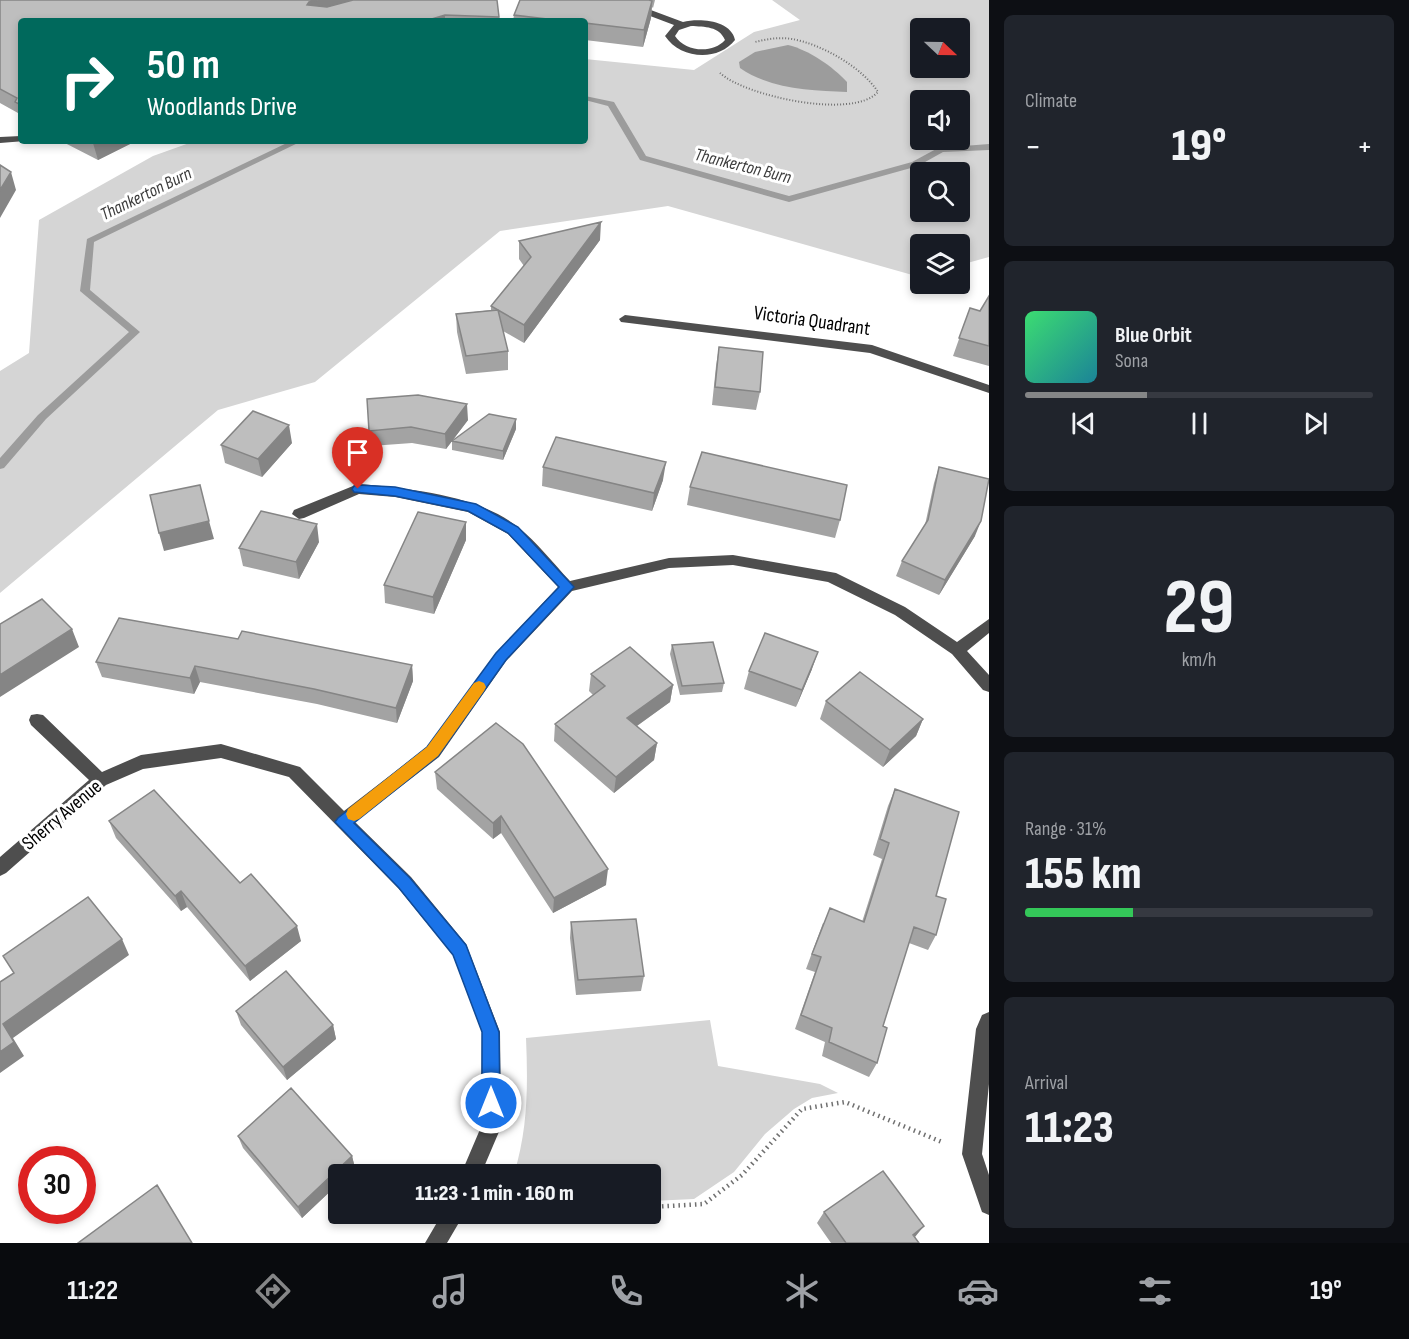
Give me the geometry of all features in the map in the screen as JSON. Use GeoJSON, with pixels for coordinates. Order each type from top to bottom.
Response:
{"type":"FeatureCollection","features":[{"type":"Feature","properties":{"kind":"street"},"geometry":{"type":"LineString","coordinates":[[620,4],[639,6],[682,25]]}},
{"type":"Feature","properties":{"kind":"street"},"geometry":{"type":"LineString","coordinates":[[700,23],[718,26],[729,35],[724,46],[694,51],[676,45],[670,36],[675,28],[682,25],[700,23]]}},
{"type":"Feature","properties":{"kind":"street"},"geometry":{"type":"LineString","coordinates":[[0,140],[18,139]]}},
{"type":"Feature","properties":{"kind":"street","name":"Victoria Quadrant"},"geometry":{"type":"LineString","coordinates":[[625,319],[872,349],[989,388]]}},
{"type":"Feature","properties":{"kind":"street"},"geometry":{"type":"LineString","coordinates":[[298,514],[358,489],[395,492],[472,508],[513,530],[567,587]]}},
{"type":"Feature","properties":{"kind":"street"},"geometry":{"type":"LineString","coordinates":[[343,822],[432,752],[501,657],[567,587],[669,563],[733,560],[831,577],[900,611],[957,650],[989,686]]}},
{"type":"Feature","properties":{"kind":"street"},"geometry":{"type":"LineString","coordinates":[[957,650],[989,625]]}},
{"type":"Feature","properties":{"kind":"street"},"geometry":{"type":"LineString","coordinates":[[37,720],[100,780]]}},
{"type":"Feature","properties":{"kind":"street","name":"Sherry Avenue"},"geometry":{"type":"LineString","coordinates":[[0,868],[100,780],[141,762],[221,751],[294,772],[405,883],[460,950],[491,1032],[491,1127],[475,1164]]}},
{"type":"Feature","properties":{"kind":"street"},"geometry":{"type":"LineString","coordinates":[[989,1021],[985,1029],[972,1154],[989,1205]]}},
{"type":"Feature","properties":{"kind":"street"},"geometry":{"type":"LineString","coordinates":[[435,1243],[447,1224]]}},
{"type":"Feature","properties":{"kind":"path"},"geometry":{"type":"LineString","coordinates":[[779,38],[806,41],[817,45],[864,76],[874,84],[878,92],[873,98],[863,102],[841,103],[769,96],[742,89],[729,83],[720,75],[724,46],[748,45],[779,38]]}},
{"type":"Feature","properties":{"kind":"path"},"geometry":{"type":"LineString","coordinates":[[661,1206],[704,1204],[742,1175],[802,1109],[845,1102],[972,1154]]}},
{"type":"Feature","properties":{"kind":"shaded area"},"geometry":{"type":"Polygon","coordinates":[[[772,0],[989,0],[989,257],[970,262],[970,234],[910,234],[910,274],[668,206],[500,231],[315,382],[218,410],[0,593],[0,371],[29,353],[39,220],[153,156],[187,144],[588,144],[588,59],[694,70],[754,32],[800,20],[772,0]]]}},
{"type":"Feature","properties":{"kind":"shaded area"},"geometry":{"type":"Polygon","coordinates":[[[788,45],[820,59],[834,70],[847,82],[847,92],[791,88],[764,80],[740,68],[739,62],[755,52],[788,45]]]}},
{"type":"Feature","properties":{"kind":"shaded area"},"geometry":{"type":"Polygon","coordinates":[[[710,1020],[718,1066],[820,1084],[838,1093],[812,1098],[794,1109],[765,1134],[734,1172],[694,1199],[661,1201],[661,1164],[517,1164],[526,1107],[526,1038],[710,1020]]]}},
{"type":"Feature","properties":{"kind":"building"},"geometry":{"type":"Polygon","coordinates":[[[0,0],[318,0],[309,2],[307,5],[327,7],[353,0],[497,0],[499,17],[445,15],[435,18],[18,18],[18,104],[15,102],[17,98],[0,89],[0,0]]]}},
{"type":"Feature","properties":{"kind":"building"},"geometry":{"type":"Polygon","coordinates":[[[520,0],[652,1],[644,30],[588,23],[588,18],[539,18],[514,15],[520,0]]]}},
{"type":"Feature","properties":{"kind":"building"},"geometry":{"type":"Polygon","coordinates":[[[0,165],[11,172],[0,190],[0,165]]]}},
{"type":"Feature","properties":{"kind":"building"},"geometry":{"type":"Polygon","coordinates":[[[601,222],[524,325],[491,306],[531,257],[519,241],[601,222]]]}},
{"type":"Feature","properties":{"kind":"building"},"geometry":{"type":"Polygon","coordinates":[[[989,296],[989,346],[959,338],[970,308],[980,311],[989,296]]]}},
{"type":"Feature","properties":{"kind":"building"},"geometry":{"type":"Polygon","coordinates":[[[498,310],[508,351],[466,356],[456,314],[498,310]]]}},
{"type":"Feature","properties":{"kind":"building"},"geometry":{"type":"Polygon","coordinates":[[[719,347],[763,352],[760,392],[715,387],[719,347]]]}},
{"type":"Feature","properties":{"kind":"building"},"geometry":{"type":"Polygon","coordinates":[[[418,395],[467,404],[445,434],[411,427],[369,431],[367,399],[418,395]]]}},
{"type":"Feature","properties":{"kind":"building"},"geometry":{"type":"Polygon","coordinates":[[[253,411],[289,425],[258,459],[221,445],[253,411]]]}},
{"type":"Feature","properties":{"kind":"building"},"geometry":{"type":"Polygon","coordinates":[[[489,414],[516,419],[503,451],[452,441],[489,414]]]}},
{"type":"Feature","properties":{"kind":"building"},"geometry":{"type":"Polygon","coordinates":[[[556,437],[666,462],[654,493],[543,467],[556,437]]]}},
{"type":"Feature","properties":{"kind":"building"},"geometry":{"type":"Polygon","coordinates":[[[702,452],[847,485],[840,520],[690,487],[702,452]]]}},
{"type":"Feature","properties":{"kind":"building"},"geometry":{"type":"Polygon","coordinates":[[[939,467],[989,479],[981,521],[945,580],[902,561],[928,520],[939,467]]]}},
{"type":"Feature","properties":{"kind":"building"},"geometry":{"type":"Polygon","coordinates":[[[200,485],[209,521],[159,533],[150,495],[200,485]]]}},
{"type":"Feature","properties":{"kind":"building"},"geometry":{"type":"Polygon","coordinates":[[[261,511],[317,524],[296,562],[239,548],[261,511]]]}},
{"type":"Feature","properties":{"kind":"building"},"geometry":{"type":"Polygon","coordinates":[[[418,512],[466,522],[433,597],[384,585],[418,512]]]}},
{"type":"Feature","properties":{"kind":"building"},"geometry":{"type":"Polygon","coordinates":[[[42,599],[72,629],[0,675],[0,624],[42,599]]]}},
{"type":"Feature","properties":{"kind":"building"},"geometry":{"type":"Polygon","coordinates":[[[119,618],[238,639],[242,631],[412,665],[396,708],[314,689],[195,666],[190,678],[96,662],[119,618]]]}},
{"type":"Feature","properties":{"kind":"building"},"geometry":{"type":"Polygon","coordinates":[[[765,633],[818,652],[802,690],[749,671],[765,633]]]}},
{"type":"Feature","properties":{"kind":"building"},"geometry":{"type":"Polygon","coordinates":[[[713,642],[724,683],[682,686],[672,645],[713,642]]]}},
{"type":"Feature","properties":{"kind":"building"},"geometry":{"type":"Polygon","coordinates":[[[630,647],[673,685],[627,718],[657,743],[616,777],[555,724],[605,686],[591,674],[630,647]]]}},
{"type":"Feature","properties":{"kind":"building"},"geometry":{"type":"Polygon","coordinates":[[[860,672],[923,719],[890,750],[826,701],[860,672]]]}},
{"type":"Feature","properties":{"kind":"building"},"geometry":{"type":"Polygon","coordinates":[[[496,723],[523,744],[608,869],[554,898],[501,816],[493,823],[435,772],[496,723]]]}},
{"type":"Feature","properties":{"kind":"building"},"geometry":{"type":"Polygon","coordinates":[[[895,789],[959,812],[936,896],[946,899],[936,935],[914,927],[883,1026],[887,1028],[877,1063],[829,1042],[832,1028],[801,1015],[821,957],[812,954],[830,908],[864,922],[889,843],[880,839],[895,789]]]}},
{"type":"Feature","properties":{"kind":"building"},"geometry":{"type":"Polygon","coordinates":[[[154,790],[240,883],[251,874],[297,926],[245,966],[181,891],[175,896],[109,821],[154,790]]]}},
{"type":"Feature","properties":{"kind":"building"},"geometry":{"type":"Polygon","coordinates":[[[88,897],[122,939],[3,1024],[14,1042],[0,1052],[0,982],[14,973],[3,956],[88,897]]]}},
{"type":"Feature","properties":{"kind":"building"},"geometry":{"type":"Polygon","coordinates":[[[636,919],[644,976],[578,980],[571,922],[636,919]]]}},
{"type":"Feature","properties":{"kind":"building"},"geometry":{"type":"Polygon","coordinates":[[[286,971],[333,1025],[283,1067],[236,1011],[286,971]]]}},
{"type":"Feature","properties":{"kind":"building"},"geometry":{"type":"Polygon","coordinates":[[[291,1088],[352,1156],[344,1164],[328,1164],[328,1179],[298,1207],[238,1136],[291,1088]]]}},
{"type":"Feature","properties":{"kind":"building"},"geometry":{"type":"Polygon","coordinates":[[[883,1171],[924,1226],[913,1235],[919,1243],[846,1243],[824,1212],[883,1171]]]}},
{"type":"Feature","properties":{"kind":"building"},"geometry":{"type":"Polygon","coordinates":[[[157,1185],[192,1243],[78,1243],[157,1185]]]}},
{"type":"Feature","properties":{"kind":"waterway","name":"Thankerton Burn"},"geometry":{"type":"LineString","coordinates":[[588,99],[611,104],[643,158],[789,199],[915,164],[941,150],[989,147]]}},
{"type":"Feature","properties":{"kind":"waterway","name":"Thankerton Burn"},"geometry":{"type":"LineString","coordinates":[[0,465],[42,417],[135,332],[85,291],[90,241],[292,144]]}},
{"type":"Feature","properties":{"kind":"slow traffic"},"geometry":{"type":"LineString","coordinates":[[354,814],[432,752],[479,687]]}},
{"type":"Feature","properties":{"kind":"route"},"geometry":{"type":"LineString","coordinates":[[358,489],[395,492],[472,508],[513,530],[567,587],[501,657],[432,752],[343,822],[405,883],[460,950],[491,1032],[491,1103]]}}]}
